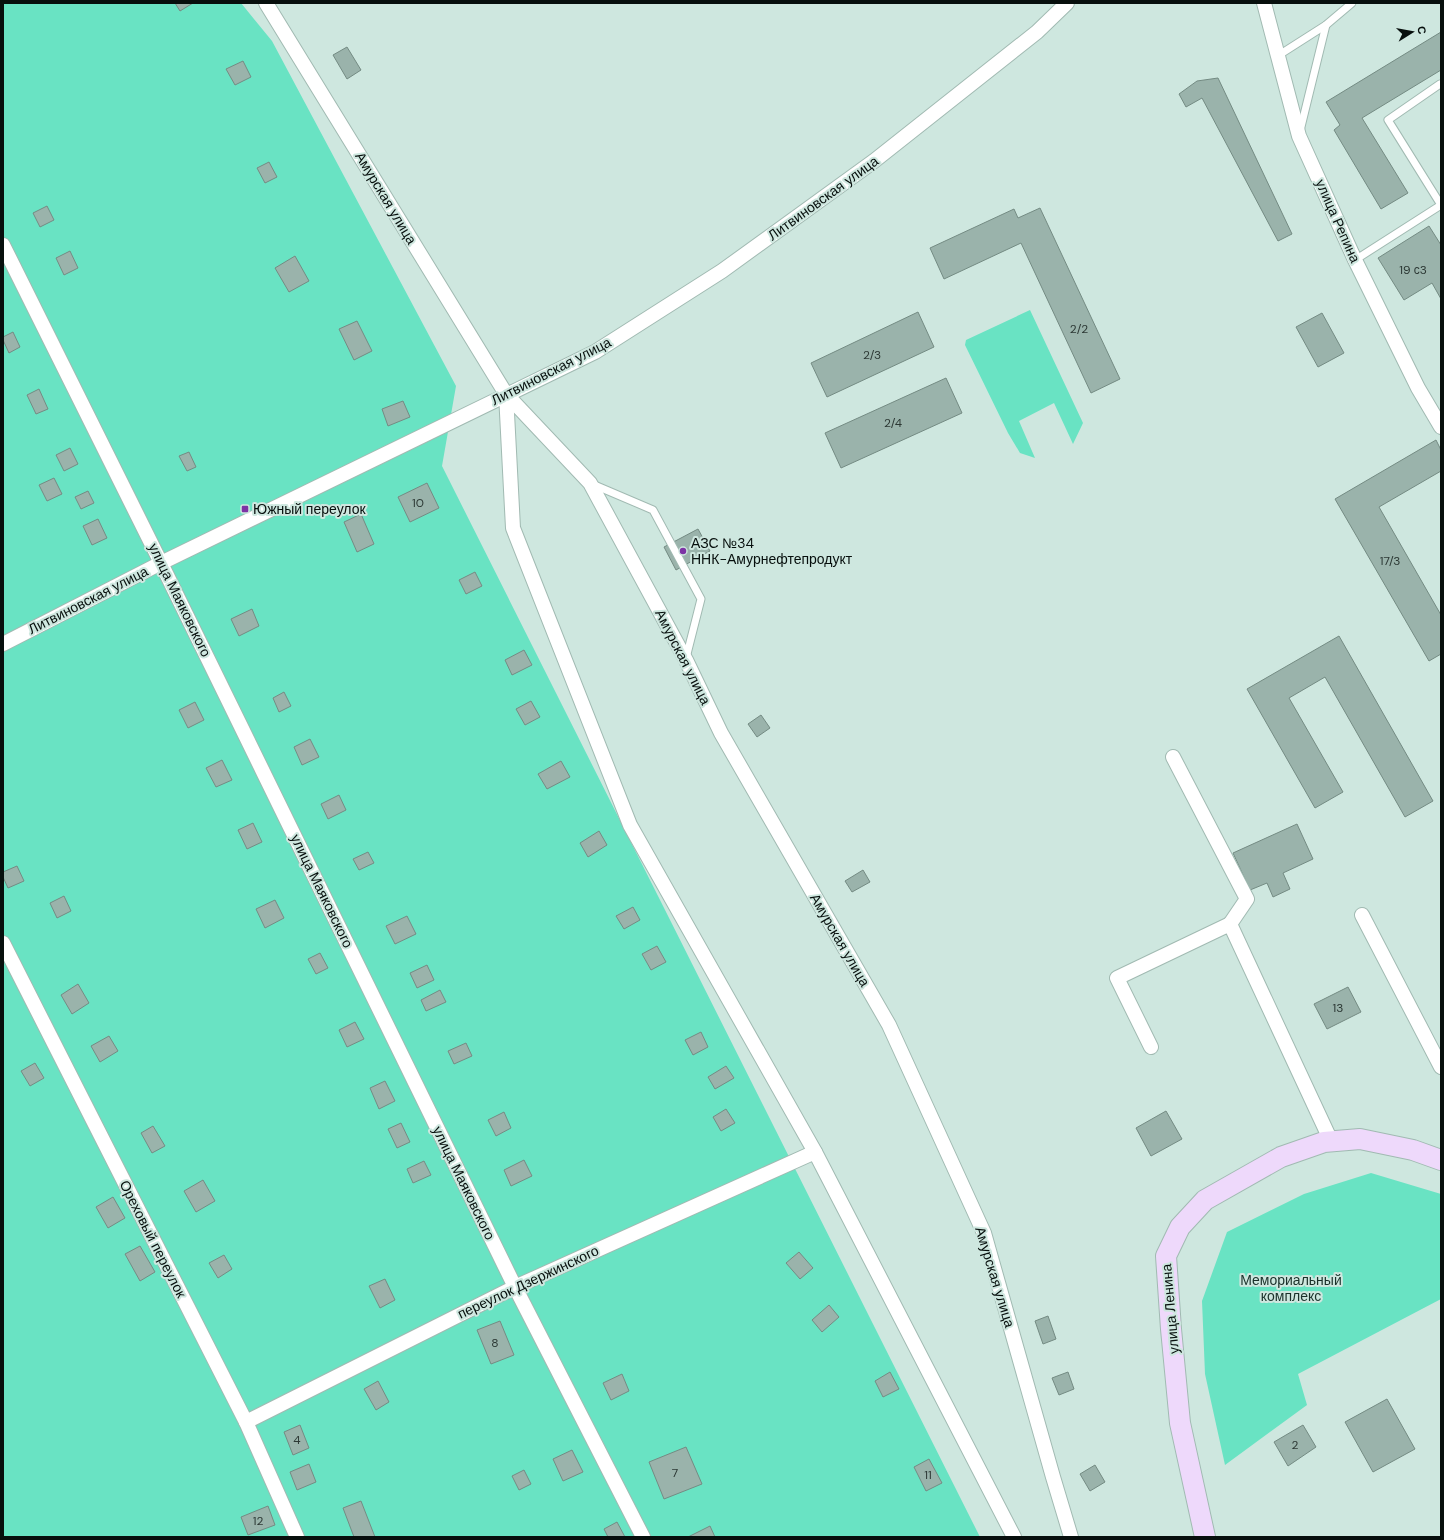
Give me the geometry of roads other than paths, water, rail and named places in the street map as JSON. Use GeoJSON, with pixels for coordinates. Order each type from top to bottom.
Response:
{"type":"FeatureCollection","features":[{"type":"Feature","properties":{"kind":"main road","name":"улица Ленина"},"geometry":{"type":"LineString","coordinates":[[1205,1537],[1180,1423],[1166,1256],[1180,1227],[1205,1200],[1281,1156],[1324,1142],[1360,1140],[1413,1150],[1441,1160]]}},
{"type":"Feature","properties":{"kind":"street","name":"Амурская улица"},"geometry":{"type":"LineString","coordinates":[[266,3],[506,394],[590,483],[686,660],[721,733],[889,1025],[984,1233],[1071,1537]]}},
{"type":"Feature","properties":{"kind":"street","name":"Литвиновская улица"},"geometry":{"type":"LineString","coordinates":[[3,644],[162,563],[506,394],[595,352],[722,271],[874,161],[1037,32],[1067,3]]}},
{"type":"Feature","properties":{"kind":"street","name":"улица Репина"},"geometry":{"type":"LineString","coordinates":[[1264,3],[1279,55],[1299,136],[1355,260],[1418,388],[1441,427]]}},
{"type":"Feature","properties":{"kind":"street","name":"улица Маяковского"},"geometry":{"type":"LineString","coordinates":[[3,245],[162,563],[515,1287],[643,1537]]}},
{"type":"Feature","properties":{"kind":"street","name":"Амурская улица"},"geometry":{"type":"LineString","coordinates":[[506,394],[512,528],[630,825],[815,1152],[1014,1537]]}},
{"type":"Feature","properties":{"kind":"street"},"geometry":{"type":"LineString","coordinates":[[1152,1047],[1117,978],[1230,924],[1247,899],[1174,757]]}},
{"type":"Feature","properties":{"kind":"street"},"geometry":{"type":"LineString","coordinates":[[1362,915],[1441,1067]]}},
{"type":"Feature","properties":{"kind":"street"},"geometry":{"type":"LineString","coordinates":[[1230,924],[1331,1141]]}},
{"type":"Feature","properties":{"kind":"street","name":"Ореховый переулок"},"geometry":{"type":"LineString","coordinates":[[3,943],[246,1422],[297,1537]]}},
{"type":"Feature","properties":{"kind":"street","name":"переулок Дзержинского"},"geometry":{"type":"LineString","coordinates":[[246,1422],[515,1287],[815,1152]]}},
{"type":"Feature","properties":{"kind":"lane"},"geometry":{"type":"LineString","coordinates":[[1279,55],[1326,25],[1352,3]]}},
{"type":"Feature","properties":{"kind":"lane"},"geometry":{"type":"LineString","coordinates":[[1299,136],[1326,25]]}},
{"type":"Feature","properties":{"kind":"lane"},"geometry":{"type":"LineString","coordinates":[[1355,260],[1441,205],[1388,120],[1440,84]]}},
{"type":"Feature","properties":{"kind":"lane"},"geometry":{"type":"LineString","coordinates":[[590,483],[653,510],[701,598],[686,660]]}},
{"type":"Feature","properties":{"kind":"place","name":"Южный переулок"},"geometry":{"type":"Point","coordinates":[245,509]}},
{"type":"Feature","properties":{"kind":"place","name":"АЗС №34 ННК-Амурнефтепродукт"},"geometry":{"type":"Point","coordinates":[683,551]}},
{"type":"Feature","properties":{"kind":"park label","name":"Мемориальный комплекс"},"geometry":{"type":"Point","coordinates":[1291,1288]}}]}
